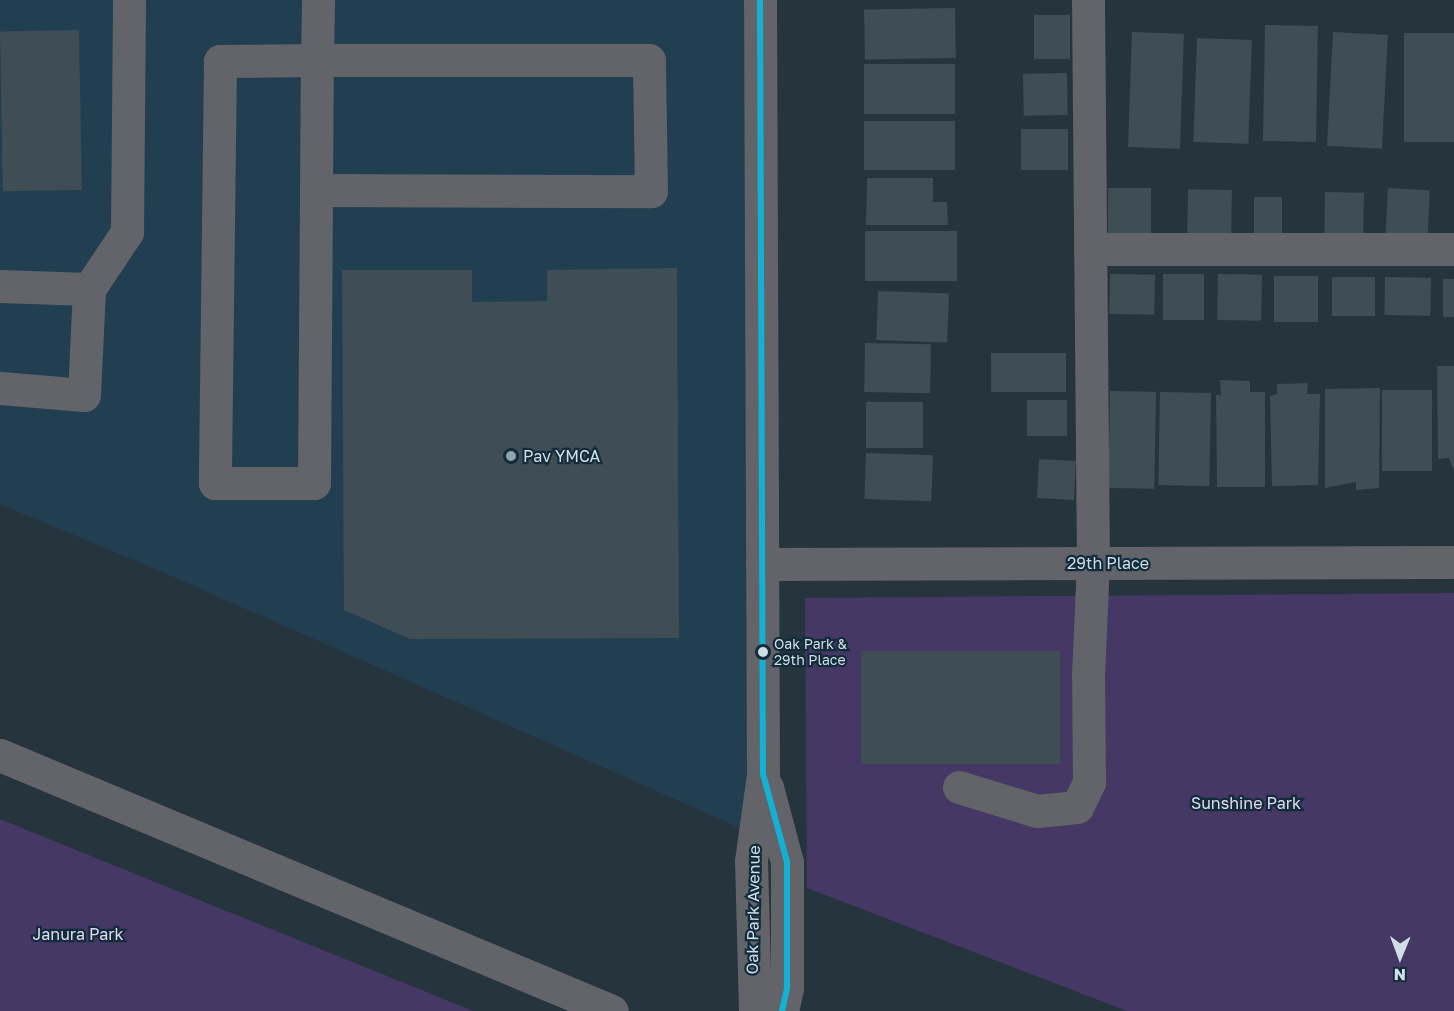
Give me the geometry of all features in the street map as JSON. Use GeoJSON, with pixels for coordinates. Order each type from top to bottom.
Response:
{"type":"FeatureCollection","features":[{"type":"Feature","properties":{"kind":"street"},"geometry":{"type":"LineString","coordinates":[[0,388],[84,395],[89,289],[127,232],[129,0]]}},
{"type":"Feature","properties":{"kind":"street"},"geometry":{"type":"LineString","coordinates":[[316,190],[651,191],[649,60],[317,60],[220,60],[215,483],[314,483],[316,190],[317,60],[318,0]]}},
{"type":"Feature","properties":{"kind":"street","name":"Oak Park Avenue"},"geometry":{"type":"LineString","coordinates":[[755,1011],[750,861],[763,774],[760,0]]}},
{"type":"Feature","properties":{"kind":"street"},"geometry":{"type":"LineString","coordinates":[[959,787],[1037,811],[1077,807],[1089,782],[1088,676],[1093,563],[1088,0]]}},
{"type":"Feature","properties":{"kind":"street"},"geometry":{"type":"LineString","coordinates":[[1090,249],[1454,249]]}},
{"type":"Feature","properties":{"kind":"street"},"geometry":{"type":"LineString","coordinates":[[0,286],[89,289]]}},
{"type":"Feature","properties":{"kind":"street","name":"29th Place"},"geometry":{"type":"LineString","coordinates":[[762,564],[1454,562]]}},
{"type":"Feature","properties":{"kind":"street"},"geometry":{"type":"LineString","coordinates":[[0,755],[612,1011]]}},
{"type":"Feature","properties":{"kind":"street","name":"Oak Park Avenue"},"geometry":{"type":"LineString","coordinates":[[763,774],[787,862],[787,988],[782,1011]]}},
{"type":"Feature","properties":{"kind":"shaded area"},"geometry":{"type":"Polygon","coordinates":[[[0,0],[750,0],[754,834],[167,574],[0,504],[0,0]]]}},
{"type":"Feature","properties":{"kind":"green space","name":"Sunshine Park"},"geometry":{"type":"Polygon","coordinates":[[[1454,593],[1454,1011],[1127,1011],[807,888],[805,598],[1454,593]]]}},
{"type":"Feature","properties":{"kind":"green space","name":"Janura Park"},"geometry":{"type":"Polygon","coordinates":[[[0,819],[473,1011],[0,1011],[0,819]]]}},
{"type":"Feature","properties":{"kind":"building"},"geometry":{"type":"Polygon","coordinates":[[[955,8],[956,58],[865,60],[864,10],[955,8]]]}},
{"type":"Feature","properties":{"kind":"building"},"geometry":{"type":"Polygon","coordinates":[[[1034,15],[1070,15],[1070,59],[1034,59],[1034,15]]]}},
{"type":"Feature","properties":{"kind":"building"},"geometry":{"type":"Polygon","coordinates":[[[1265,25],[1318,26],[1316,142],[1263,141],[1265,25]]]}},
{"type":"Feature","properties":{"kind":"building"},"geometry":{"type":"Polygon","coordinates":[[[79,30],[82,190],[3,191],[0,31],[79,30]]]}},
{"type":"Feature","properties":{"kind":"building"},"geometry":{"type":"Polygon","coordinates":[[[1132,32],[1184,34],[1180,149],[1128,147],[1132,32]]]}},
{"type":"Feature","properties":{"kind":"building"},"geometry":{"type":"Polygon","coordinates":[[[1333,32],[1388,35],[1382,149],[1327,146],[1333,32]]]}},
{"type":"Feature","properties":{"kind":"building"},"geometry":{"type":"Polygon","coordinates":[[[1404,33],[1454,33],[1454,142],[1404,142],[1404,33]]]}},
{"type":"Feature","properties":{"kind":"building"},"geometry":{"type":"Polygon","coordinates":[[[1197,38],[1252,40],[1248,144],[1193,142],[1197,38]]]}},
{"type":"Feature","properties":{"kind":"building"},"geometry":{"type":"Polygon","coordinates":[[[864,64],[955,64],[955,114],[864,114],[864,64]]]}},
{"type":"Feature","properties":{"kind":"building"},"geometry":{"type":"Polygon","coordinates":[[[1067,73],[1068,115],[1024,116],[1023,74],[1067,73]]]}},
{"type":"Feature","properties":{"kind":"building"},"geometry":{"type":"Polygon","coordinates":[[[864,121],[955,121],[955,170],[864,170],[864,121]]]}},
{"type":"Feature","properties":{"kind":"building"},"geometry":{"type":"Polygon","coordinates":[[[1021,129],[1068,129],[1068,170],[1021,170],[1021,129]]]}},
{"type":"Feature","properties":{"kind":"building"},"geometry":{"type":"Polygon","coordinates":[[[867,178],[933,178],[933,202],[947,202],[948,225],[866,225],[867,178]]]}},
{"type":"Feature","properties":{"kind":"building"},"geometry":{"type":"Polygon","coordinates":[[[1108,188],[1151,188],[1151,238],[1108,238],[1108,188]]]}},
{"type":"Feature","properties":{"kind":"building"},"geometry":{"type":"Polygon","coordinates":[[[1388,188],[1430,190],[1427,238],[1385,236],[1388,188]]]}},
{"type":"Feature","properties":{"kind":"building"},"geometry":{"type":"Polygon","coordinates":[[[1188,189],[1232,190],[1231,234],[1187,233],[1188,189]]]}},
{"type":"Feature","properties":{"kind":"building"},"geometry":{"type":"Polygon","coordinates":[[[1325,192],[1364,193],[1363,238],[1324,237],[1325,192]]]}},
{"type":"Feature","properties":{"kind":"building"},"geometry":{"type":"Polygon","coordinates":[[[1254,197],[1282,197],[1282,241],[1254,241],[1254,197]]]}},
{"type":"Feature","properties":{"kind":"building"},"geometry":{"type":"Polygon","coordinates":[[[865,231],[957,231],[957,281],[865,281],[865,231]]]}},
{"type":"Feature","properties":{"kind":"building","name":"Pav YMCA"},"geometry":{"type":"Polygon","coordinates":[[[677,268],[679,638],[410,639],[344,610],[342,270],[472,270],[472,302],[547,301],[547,270],[677,268]]]}},
{"type":"Feature","properties":{"kind":"building"},"geometry":{"type":"Polygon","coordinates":[[[1110,274],[1155,275],[1154,315],[1109,314],[1110,274]]]}},
{"type":"Feature","properties":{"kind":"building"},"geometry":{"type":"Polygon","coordinates":[[[1163,274],[1204,274],[1204,320],[1163,320],[1163,274]]]}},
{"type":"Feature","properties":{"kind":"building"},"geometry":{"type":"Polygon","coordinates":[[[1218,274],[1262,275],[1261,321],[1217,320],[1218,274]]]}},
{"type":"Feature","properties":{"kind":"building"},"geometry":{"type":"Polygon","coordinates":[[[1274,276],[1318,276],[1318,322],[1274,322],[1274,276]]]}},
{"type":"Feature","properties":{"kind":"building"},"geometry":{"type":"Polygon","coordinates":[[[1332,277],[1375,277],[1375,316],[1332,316],[1332,277]]]}},
{"type":"Feature","properties":{"kind":"building"},"geometry":{"type":"Polygon","coordinates":[[[1385,277],[1431,278],[1430,316],[1384,315],[1385,277]]]}},
{"type":"Feature","properties":{"kind":"building"},"geometry":{"type":"Polygon","coordinates":[[[1443,279],[1454,279],[1454,317],[1443,317],[1443,279]]]}},
{"type":"Feature","properties":{"kind":"building"},"geometry":{"type":"Polygon","coordinates":[[[878,291],[949,293],[947,342],[876,340],[878,291]]]}},
{"type":"Feature","properties":{"kind":"building"},"geometry":{"type":"Polygon","coordinates":[[[865,343],[931,344],[930,393],[864,392],[865,343]]]}},
{"type":"Feature","properties":{"kind":"building"},"geometry":{"type":"Polygon","coordinates":[[[991,353],[1066,353],[1066,392],[991,392],[991,353]]]}},
{"type":"Feature","properties":{"kind":"building"},"geometry":{"type":"Polygon","coordinates":[[[1437,366],[1454,366],[1454,470],[1449,458],[1438,459],[1437,366]]]}},
{"type":"Feature","properties":{"kind":"building"},"geometry":{"type":"Polygon","coordinates":[[[1220,380],[1250,381],[1250,392],[1265,392],[1265,487],[1217,487],[1216,395],[1221,395],[1220,380]]]}},
{"type":"Feature","properties":{"kind":"building"},"geometry":{"type":"Polygon","coordinates":[[[1308,383],[1307,394],[1320,394],[1318,485],[1272,486],[1270,396],[1277,394],[1277,384],[1308,383]]]}},
{"type":"Feature","properties":{"kind":"building"},"geometry":{"type":"Polygon","coordinates":[[[1380,388],[1379,488],[1356,490],[1356,482],[1325,488],[1325,389],[1380,388]]]}},
{"type":"Feature","properties":{"kind":"building"},"geometry":{"type":"Polygon","coordinates":[[[1382,390],[1432,390],[1432,471],[1382,471],[1382,390]]]}},
{"type":"Feature","properties":{"kind":"building"},"geometry":{"type":"Polygon","coordinates":[[[1110,391],[1156,392],[1154,489],[1108,488],[1110,391]]]}},
{"type":"Feature","properties":{"kind":"building"},"geometry":{"type":"Polygon","coordinates":[[[1160,392],[1211,393],[1209,486],[1158,485],[1160,392]]]}},
{"type":"Feature","properties":{"kind":"building"},"geometry":{"type":"Polygon","coordinates":[[[1027,400],[1067,400],[1067,436],[1027,436],[1027,400]]]}},
{"type":"Feature","properties":{"kind":"building"},"geometry":{"type":"Polygon","coordinates":[[[866,402],[923,402],[923,448],[866,448],[866,402]]]}},
{"type":"Feature","properties":{"kind":"building"},"geometry":{"type":"Polygon","coordinates":[[[866,453],[933,455],[931,501],[864,499],[866,453]]]}},
{"type":"Feature","properties":{"kind":"building"},"geometry":{"type":"Polygon","coordinates":[[[1039,459],[1076,461],[1074,500],[1037,498],[1039,459]]]}},
{"type":"Feature","properties":{"kind":"building"},"geometry":{"type":"Polygon","coordinates":[[[861,651],[1060,651],[1060,764],[861,764],[861,651]]]}},
{"type":"Feature","properties":{"kind":"transit line"},"geometry":{"type":"LineString","coordinates":[[760,0],[763,774],[787,862],[787,988],[782,1011]]}},
{"type":"Feature","properties":{"kind":"place","name":"Pav YMCA"},"geometry":{"type":"Point","coordinates":[511,456]}},
{"type":"Feature","properties":{"kind":"place","name":"Oak Park & 29th Place"},"geometry":{"type":"Point","coordinates":[763,652]}}]}
